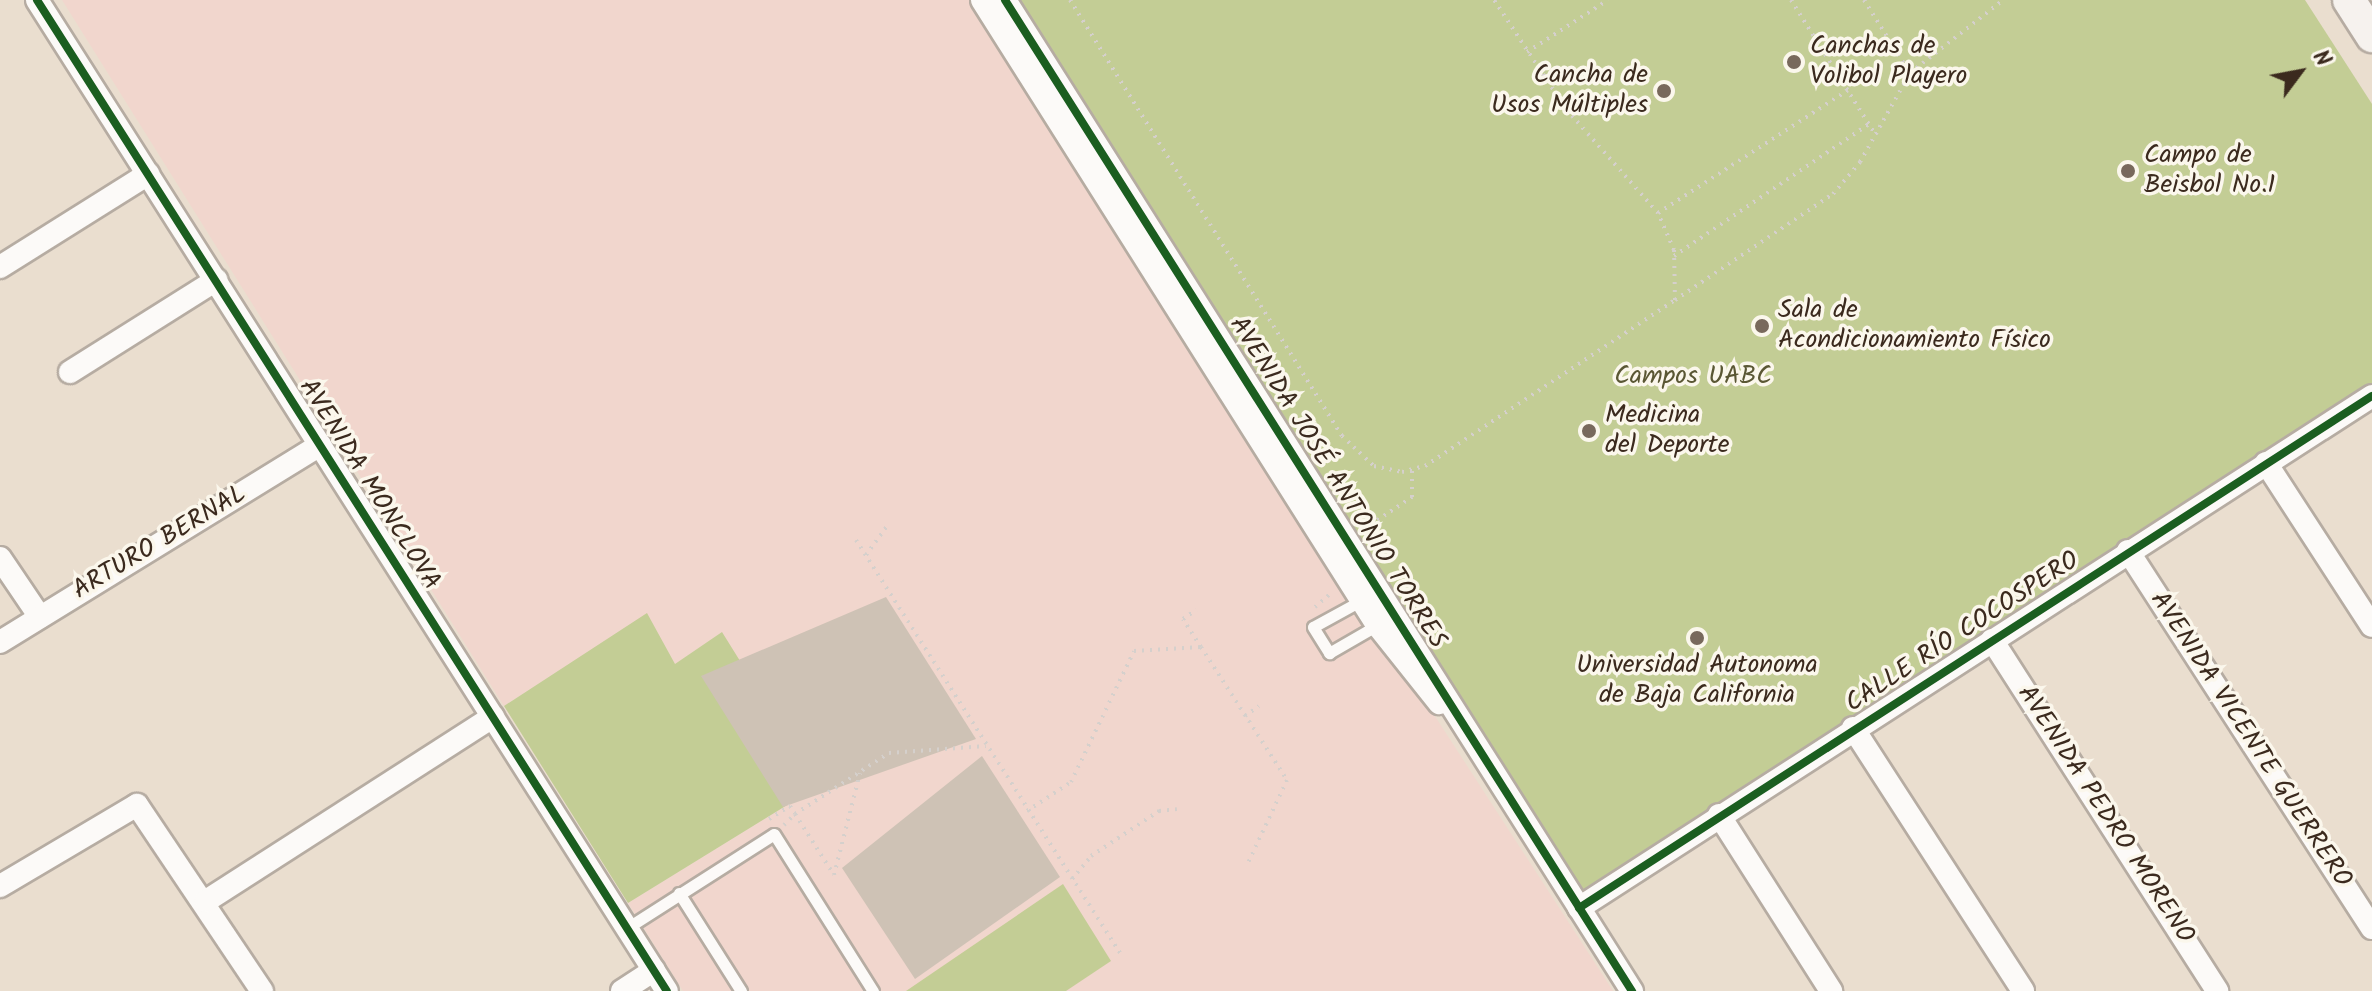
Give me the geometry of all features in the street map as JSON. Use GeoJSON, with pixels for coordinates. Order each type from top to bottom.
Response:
{"type":"FeatureCollection","features":[{"type":"Feature","properties":{"kind":"street","name":"AVENIDA MONCLOVA"},"geometry":{"type":"LineString","coordinates":[[37,0],[667,991]]}},
{"type":"Feature","properties":{"kind":"street","name":"AVENIDA JOSÉ ANTONIO TORRES"},"geometry":{"type":"LineString","coordinates":[[982,0],[1377,625],[1478,744]]}},
{"type":"Feature","properties":{"kind":"street","name":"AVENIDA JOSÉ ANTONIO TORRES"},"geometry":{"type":"LineString","coordinates":[[1005,0],[1382,588],[1632,991]]}},
{"type":"Feature","properties":{"kind":"street"},"geometry":{"type":"LineString","coordinates":[[2349,0],[2372,36]]}},
{"type":"Feature","properties":{"kind":"street"},"geometry":{"type":"LineString","coordinates":[[1091,176],[1109,161]]}},
{"type":"Feature","properties":{"kind":"street"},"geometry":{"type":"LineString","coordinates":[[2,262],[148,174]]}},
{"type":"Feature","properties":{"kind":"street"},"geometry":{"type":"LineString","coordinates":[[70,372],[216,280]]}},
{"type":"Feature","properties":{"kind":"street"},"geometry":{"type":"LineString","coordinates":[[1213,369],[1232,354]]}},
{"type":"Feature","properties":{"kind":"street","name":"CALLE RÍO COCOSPERO"},"geometry":{"type":"LineString","coordinates":[[1579,908],[1853,728],[2372,396]]}},
{"type":"Feature","properties":{"kind":"street","name":"ARTURO BERNAL"},"geometry":{"type":"LineString","coordinates":[[0,642],[320,445]]}},
{"type":"Feature","properties":{"kind":"street"},"geometry":{"type":"LineString","coordinates":[[2266,463],[2372,626]]}},
{"type":"Feature","properties":{"kind":"street","name":"AVENIDA VICENTE GUERRERO"},"geometry":{"type":"LineString","coordinates":[[2128,551],[2372,928]]}},
{"type":"Feature","properties":{"kind":"street"},"geometry":{"type":"LineString","coordinates":[[0,558],[40,617]]}},
{"type":"Feature","properties":{"kind":"street","name":"AVENIDA PEDRO MORENO"},"geometry":{"type":"LineString","coordinates":[[1992,640],[2217,991]]}},
{"type":"Feature","properties":{"kind":"street"},"geometry":{"type":"LineString","coordinates":[[206,901],[493,717]]}},
{"type":"Feature","properties":{"kind":"street"},"geometry":{"type":"LineString","coordinates":[[1853,728],[2023,991]]}},
{"type":"Feature","properties":{"kind":"street"},"geometry":{"type":"LineString","coordinates":[[0,886],[137,805],[206,901],[262,991]]}},
{"type":"Feature","properties":{"kind":"street"},"geometry":{"type":"LineString","coordinates":[[1719,815],[1831,991]]}},
{"type":"Feature","properties":{"kind":"street"},"geometry":{"type":"LineString","coordinates":[[622,991],[654,970]]}},
{"type":"Feature","properties":{"kind":"lane"},"geometry":{"type":"LineString","coordinates":[[1382,588],[1313,627],[1329,653],[1397,614]]}},
{"type":"Feature","properties":{"kind":"lane"},"geometry":{"type":"LineString","coordinates":[[627,928],[774,834],[873,991]]}},
{"type":"Feature","properties":{"kind":"lane"},"geometry":{"type":"LineString","coordinates":[[679,893],[741,991]]}},
{"type":"Feature","properties":{"kind":"path"},"geometry":{"type":"LineString","coordinates":[[1070,0],[1342,436],[1374,466],[1412,470],[1833,194],[1875,134],[1910,73],[2003,0]]}},
{"type":"Feature","properties":{"kind":"path"},"geometry":{"type":"LineString","coordinates":[[1494,0],[1566,109],[1658,213],[1674,256],[1675,300]]}},
{"type":"Feature","properties":{"kind":"path"},"geometry":{"type":"LineString","coordinates":[[1527,52],[1608,0]]}},
{"type":"Feature","properties":{"kind":"path"},"geometry":{"type":"LineString","coordinates":[[1791,0],[1875,134]]}},
{"type":"Feature","properties":{"kind":"path"},"geometry":{"type":"LineString","coordinates":[[1864,0],[1910,73]]}},
{"type":"Feature","properties":{"kind":"path"},"geometry":{"type":"LineString","coordinates":[[1658,213],[1848,90]]}},
{"type":"Feature","properties":{"kind":"path"},"geometry":{"type":"LineString","coordinates":[[1674,256],[1869,124]]}},
{"type":"Feature","properties":{"kind":"path"},"geometry":{"type":"LineString","coordinates":[[1367,527],[1412,497],[1412,470]]}},
{"type":"Feature","properties":{"kind":"path"},"geometry":{"type":"LineString","coordinates":[[866,555],[887,526]]}},
{"type":"Feature","properties":{"kind":"path"},"geometry":{"type":"LineString","coordinates":[[856,540],[1120,953]]}},
{"type":"Feature","properties":{"kind":"path"},"geometry":{"type":"LineString","coordinates":[[1196,610],[1183,619],[1287,780],[1248,863]]}},
{"type":"Feature","properties":{"kind":"path"},"geometry":{"type":"LineString","coordinates":[[1027,811],[1071,782],[1134,651],[1201,647]]}},
{"type":"Feature","properties":{"kind":"path"},"geometry":{"type":"LineString","coordinates":[[1245,716],[1259,706]]}},
{"type":"Feature","properties":{"kind":"path"},"geometry":{"type":"LineString","coordinates":[[795,814],[889,753],[986,746]]}},
{"type":"Feature","properties":{"kind":"path"},"geometry":{"type":"LineString","coordinates":[[764,823],[790,806],[834,875],[861,770]]}},
{"type":"Feature","properties":{"kind":"path"},"geometry":{"type":"LineString","coordinates":[[1072,879],[1137,826],[1177,809]]}},
{"type":"Feature","properties":{"kind":"shaded area"},"geometry":{"type":"Polygon","coordinates":[[[62,0],[971,0],[1613,991],[683,991],[628,903],[818,786],[722,633],[675,664],[647,614],[504,706],[62,0]]]}},
{"type":"Feature","properties":{"kind":"green space","name":"Campos UABC"},"geometry":{"type":"Polygon","coordinates":[[[1008,0],[2305,0],[2372,104],[2372,384],[1579,905],[1008,0]]]}},
{"type":"Feature","properties":{"kind":"green space"},"geometry":{"type":"Polygon","coordinates":[[[647,613],[675,664],[722,632],[818,786],[628,903],[504,706],[647,613]]]}},
{"type":"Feature","properties":{"kind":"green space"},"geometry":{"type":"Polygon","coordinates":[[[1063,884],[1111,961],[1066,991],[906,991],[1063,884]]]}},
{"type":"Feature","properties":{"kind":"building"},"geometry":{"type":"Polygon","coordinates":[[[886,597],[976,739],[783,807],[701,676],[886,597]]]}},
{"type":"Feature","properties":{"kind":"building"},"geometry":{"type":"Polygon","coordinates":[[[982,756],[1060,877],[915,979],[842,868],[982,756]]]}},
{"type":"Feature","properties":{"kind":"cycle path"},"geometry":{"type":"LineString","coordinates":[[37,0],[667,991]]}},
{"type":"Feature","properties":{"kind":"cycle path"},"geometry":{"type":"LineString","coordinates":[[1005,0],[1632,991]]}},
{"type":"Feature","properties":{"kind":"cycle path"},"geometry":{"type":"LineString","coordinates":[[1579,908],[2372,396]]}},
{"type":"Feature","properties":{"kind":"place","name":"Canchas de Volibol Playero"},"geometry":{"type":"Point","coordinates":[1794,62]}},
{"type":"Feature","properties":{"kind":"place","name":"Cancha de Usos Múltiples"},"geometry":{"type":"Point","coordinates":[1664,91]}},
{"type":"Feature","properties":{"kind":"place","name":"Campo de Beisbol No.1"},"geometry":{"type":"Point","coordinates":[2128,171]}},
{"type":"Feature","properties":{"kind":"place","name":"Sala de Acondicionamiento Físico"},"geometry":{"type":"Point","coordinates":[1762,326]}},
{"type":"Feature","properties":{"kind":"place","name":"Medicina del Deporte"},"geometry":{"type":"Point","coordinates":[1589,431]}},
{"type":"Feature","properties":{"kind":"place","name":"Universidad Autonoma de Baja California"},"geometry":{"type":"Point","coordinates":[1697,638]}}]}
